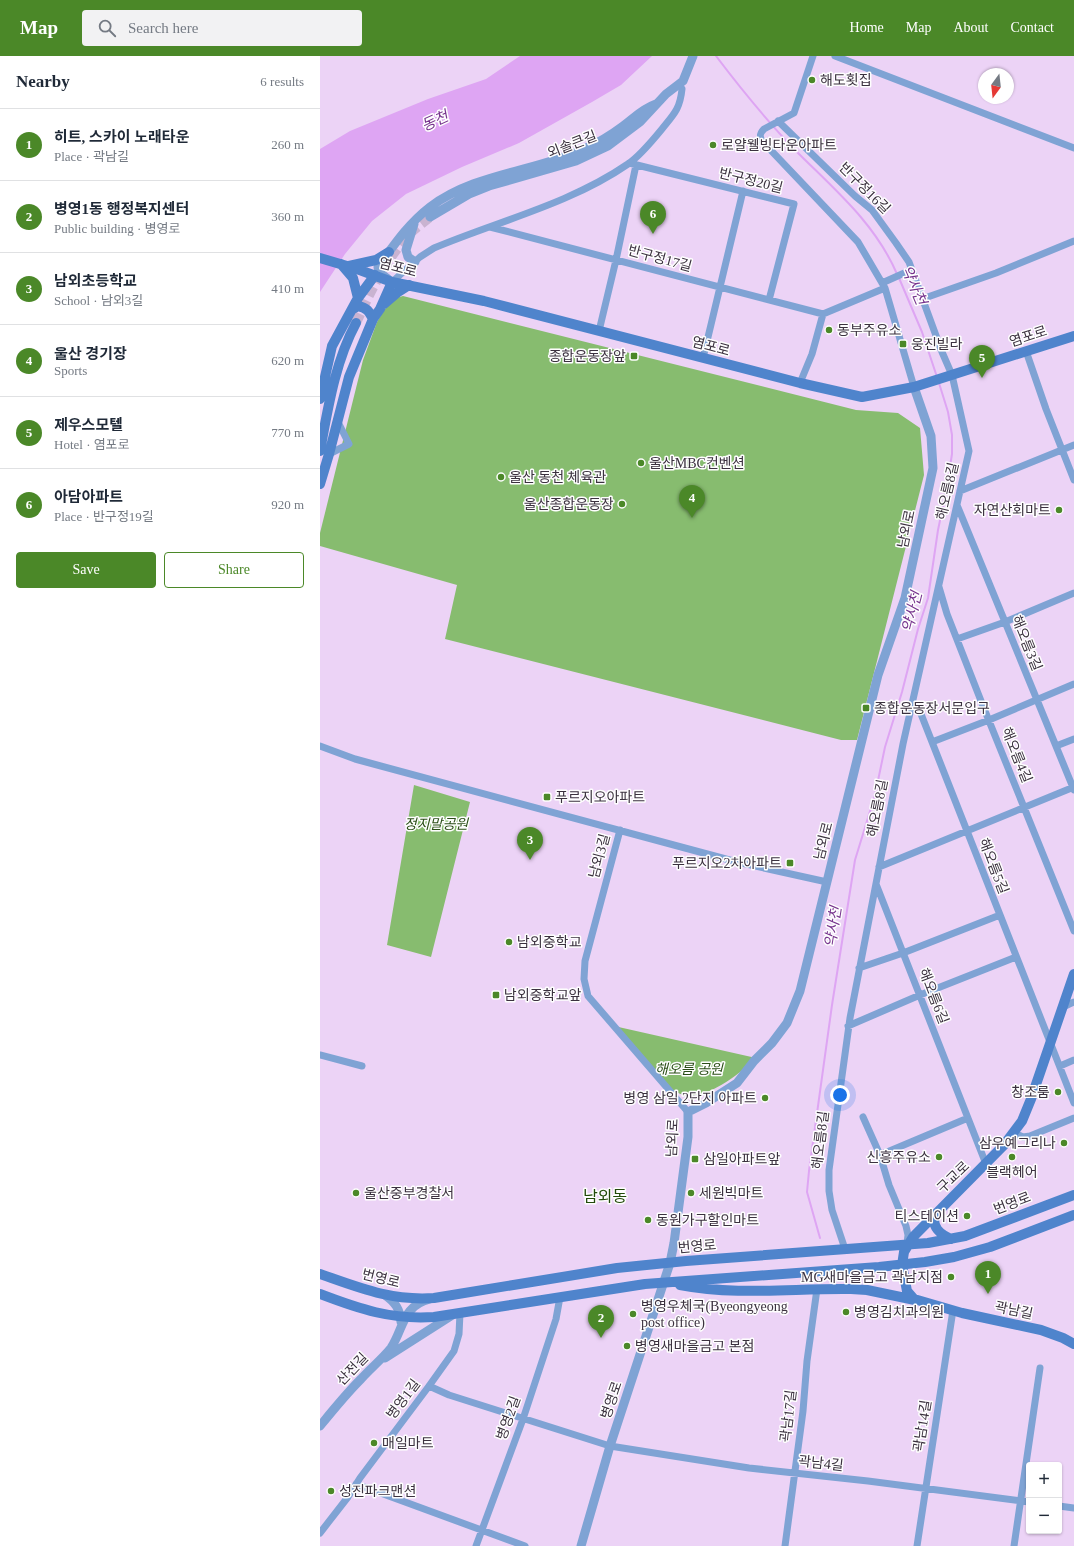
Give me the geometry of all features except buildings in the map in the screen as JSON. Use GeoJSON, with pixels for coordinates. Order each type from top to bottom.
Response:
{"type":"FeatureCollection","features":[{"type":"Feature","properties":{"kind":"main road"},"geometry":{"type":"LineString","coordinates":[[358,298],[353,278],[344,265],[376,260],[389,252]]}},
{"type":"Feature","properties":{"kind":"main road","name":"염포로"},"geometry":{"type":"LineString","coordinates":[[320,258],[375,275],[392,282],[484,301],[800,383],[862,397],[914,387],[1074,336]]}},
{"type":"Feature","properties":{"kind":"main road"},"geometry":{"type":"LineString","coordinates":[[320,399],[332,346],[358,298],[375,275]]}},
{"type":"Feature","properties":{"kind":"main road"},"geometry":{"type":"LineString","coordinates":[[325,452],[337,420],[349,377],[373,319],[380,309],[392,282]]}},
{"type":"Feature","properties":{"kind":"main road"},"geometry":{"type":"LineString","coordinates":[[380,309],[398,292],[409,285]]}},
{"type":"Feature","properties":{"kind":"main road"},"geometry":{"type":"LineString","coordinates":[[353,309],[358,306],[364,307],[369,310],[373,319]]}},
{"type":"Feature","properties":{"kind":"main road"},"geometry":{"type":"LineString","coordinates":[[320,484],[333,385],[350,334],[356,323]]}},
{"type":"Feature","properties":{"kind":"main road","name":"구교로"},"geometry":{"type":"LineString","coordinates":[[902,1265],[904,1252],[907,1245],[921,1228],[986,1164],[1014,1133],[1022,1121],[1074,974]]}},
{"type":"Feature","properties":{"kind":"main road","name":"번영로"},"geometry":{"type":"LineString","coordinates":[[320,1274],[385,1295],[406,1298],[434,1298],[617,1268],[907,1245],[951,1239],[983,1229],[1074,1195]]}},
{"type":"Feature","properties":{"kind":"main road"},"geometry":{"type":"LineString","coordinates":[[935,1214],[934,1221],[936,1228],[942,1234],[951,1239]]}},
{"type":"Feature","properties":{"kind":"main road"},"geometry":{"type":"LineString","coordinates":[[320,1294],[367,1310],[402,1317],[434,1317],[665,1282],[902,1265],[972,1252],[1012,1239],[1074,1215]]}},
{"type":"Feature","properties":{"kind":"main road"},"geometry":{"type":"LineString","coordinates":[[902,1265],[907,1291],[914,1299],[919,1301]]}},
{"type":"Feature","properties":{"kind":"main road","name":"곽남길"},"geometry":{"type":"LineString","coordinates":[[665,1282],[707,1289],[734,1291],[817,1289],[866,1290],[1041,1330],[1063,1338],[1074,1344]]}},
{"type":"Feature","properties":{"kind":"street","name":"외솔큰길"},"geometry":{"type":"LineString","coordinates":[[430,217],[469,194],[489,186],[576,161],[608,146],[640,122],[649,114],[656,104],[683,81],[686,77],[693,56]]}},
{"type":"Feature","properties":{"kind":"street"},"geometry":{"type":"LineString","coordinates":[[813,56],[794,113],[764,129],[760,134],[762,141],[858,242],[883,286],[914,387]]}},
{"type":"Feature","properties":{"kind":"street"},"geometry":{"type":"LineString","coordinates":[[835,56],[1074,148]]}},
{"type":"Feature","properties":{"kind":"street"},"geometry":{"type":"LineString","coordinates":[[656,104],[643,109],[624,126],[604,139],[582,150],[466,186],[447,196],[430,208],[399,237],[378,267],[378,270],[392,282],[434,248],[565,197],[632,164],[674,114],[679,105],[682,89]]}},
{"type":"Feature","properties":{"kind":"street","name":"반구정16길"},"geometry":{"type":"LineString","coordinates":[[778,121],[855,196],[872,210],[896,243],[909,262],[952,375]]}},
{"type":"Feature","properties":{"kind":"street"},"geometry":{"type":"LineString","coordinates":[[599,331],[616,260],[632,164]]}},
{"type":"Feature","properties":{"kind":"street","name":"반구정20길"},"geometry":{"type":"LineString","coordinates":[[632,164],[794,204],[769,300]]}},
{"type":"Feature","properties":{"kind":"street"},"geometry":{"type":"LineString","coordinates":[[703,358],[743,191]]}},
{"type":"Feature","properties":{"kind":"street"},"geometry":{"type":"LineString","coordinates":[[415,221],[406,250],[408,257],[415,262]]}},
{"type":"Feature","properties":{"kind":"street","name":"반구정17길"},"geometry":{"type":"LineString","coordinates":[[490,227],[823,314]]}},
{"type":"Feature","properties":{"kind":"street"},"geometry":{"type":"LineString","coordinates":[[922,299],[996,273],[1074,241]]}},
{"type":"Feature","properties":{"kind":"street"},"geometry":{"type":"LineString","coordinates":[[800,383],[812,354],[823,314],[883,286],[911,270]]}},
{"type":"Feature","properties":{"kind":"street"},"geometry":{"type":"LineString","coordinates":[[1026,351],[1074,480]]}},
{"type":"Feature","properties":{"kind":"street","name":"해오름8길"},"geometry":{"type":"LineString","coordinates":[[845,1249],[832,1210],[829,1191],[829,1170],[848,1026],[913,702],[969,451],[952,375]]}},
{"type":"Feature","properties":{"kind":"street","name":"남외로"},"geometry":{"type":"LineString","coordinates":[[670,1263],[689,1133],[688,1112],[706,1103],[737,1083],[754,1061],[772,1043],[787,1023],[800,991],[878,675],[905,598],[933,468],[932,436],[914,387]]}},
{"type":"Feature","properties":{"kind":"street"},"geometry":{"type":"LineString","coordinates":[[325,452],[350,444],[337,420]]}},
{"type":"Feature","properties":{"kind":"street"},"geometry":{"type":"LineString","coordinates":[[960,491],[1074,445]]}},
{"type":"Feature","properties":{"kind":"street","name":"해오름3길"},"geometry":{"type":"LineString","coordinates":[[957,505],[1074,788]]}},
{"type":"Feature","properties":{"kind":"street","name":"해오름4길"},"geometry":{"type":"LineString","coordinates":[[939,587],[957,639],[1074,931]]}},
{"type":"Feature","properties":{"kind":"street"},"geometry":{"type":"LineString","coordinates":[[957,639],[1005,622],[1074,593]]}},
{"type":"Feature","properties":{"kind":"street"},"geometry":{"type":"LineString","coordinates":[[932,742],[1074,684]]}},
{"type":"Feature","properties":{"kind":"street","name":"해오름5길"},"geometry":{"type":"LineString","coordinates":[[913,702],[921,714],[1016,957],[1051,1041],[1074,1103]]}},
{"type":"Feature","properties":{"kind":"street"},"geometry":{"type":"LineString","coordinates":[[1056,746],[1074,739]]}},
{"type":"Feature","properties":{"kind":"street","name":"남외3길"},"geometry":{"type":"LineString","coordinates":[[320,746],[356,759],[620,830],[585,961],[584,979],[588,996],[688,1112]]}},
{"type":"Feature","properties":{"kind":"street"},"geometry":{"type":"LineString","coordinates":[[879,867],[1074,788]]}},
{"type":"Feature","properties":{"kind":"street"},"geometry":{"type":"LineString","coordinates":[[620,830],[737,862],[827,882]]}},
{"type":"Feature","properties":{"kind":"street","name":"해오름6길"},"geometry":{"type":"LineString","coordinates":[[876,884],[986,1164]]}},
{"type":"Feature","properties":{"kind":"street"},"geometry":{"type":"LineString","coordinates":[[859,968],[903,953],[1000,915]]}},
{"type":"Feature","properties":{"kind":"street"},"geometry":{"type":"LineString","coordinates":[[848,1026],[920,995],[1016,957]]}},
{"type":"Feature","properties":{"kind":"street"},"geometry":{"type":"LineString","coordinates":[[1063,1007],[1074,1002]]}},
{"type":"Feature","properties":{"kind":"street"},"geometry":{"type":"LineString","coordinates":[[320,1055],[362,1066]]}},
{"type":"Feature","properties":{"kind":"street"},"geometry":{"type":"LineString","coordinates":[[1060,1066],[1074,1060]]}},
{"type":"Feature","properties":{"kind":"street"},"geometry":{"type":"LineString","coordinates":[[863,1117],[880,1155],[889,1185],[906,1226],[908,1235],[907,1245]]}},
{"type":"Feature","properties":{"kind":"street"},"geometry":{"type":"LineString","coordinates":[[880,1155],[968,1118]]}},
{"type":"Feature","properties":{"kind":"street"},"geometry":{"type":"LineString","coordinates":[[1014,1133],[1023,1136],[1030,1136],[1074,1118]]}},
{"type":"Feature","properties":{"kind":"street","name":"병영로"},"geometry":{"type":"LineString","coordinates":[[581,1546],[610,1446],[670,1263]]}},
{"type":"Feature","properties":{"kind":"street","name":"곽남17길"},"geometry":{"type":"LineString","coordinates":[[785,1546],[817,1289]]}},
{"type":"Feature","properties":{"kind":"street"},"geometry":{"type":"LineString","coordinates":[[385,1295],[395,1303],[402,1317],[414,1306],[434,1298]]}},
{"type":"Feature","properties":{"kind":"street","name":"병영2길"},"geometry":{"type":"LineString","coordinates":[[476,1546],[523,1418],[556,1319],[560,1297]]}},
{"type":"Feature","properties":{"kind":"street","name":"곽남14길"},"geometry":{"type":"LineString","coordinates":[[917,1546],[950,1321],[953,1310]]}},
{"type":"Feature","properties":{"kind":"street"},"geometry":{"type":"LineString","coordinates":[[376,1364],[457,1313]]}},
{"type":"Feature","properties":{"kind":"street","name":"병영1길"},"geometry":{"type":"LineString","coordinates":[[320,1532],[454,1351],[459,1334],[457,1313]]}},
{"type":"Feature","properties":{"kind":"street","name":"산전길"},"geometry":{"type":"LineString","coordinates":[[320,1426],[346,1394],[392,1346],[400,1329],[402,1317]]}},
{"type":"Feature","properties":{"kind":"street"},"geometry":{"type":"LineString","coordinates":[[1014,1546],[1040,1368]]}},
{"type":"Feature","properties":{"kind":"street","name":"곽남4길"},"geometry":{"type":"LineString","coordinates":[[429,1386],[449,1395],[610,1446],[749,1468],[925,1488],[1026,1502]]}},
{"type":"Feature","properties":{"kind":"street"},"geometry":{"type":"LineString","coordinates":[[356,1484],[525,1546]]}},
{"type":"Feature","properties":{"kind":"street"},"geometry":{"type":"LineString","coordinates":[[1062,1506],[1074,1508]]}},
{"type":"Feature","properties":{"kind":"green space","name":"울산종합운동장"},"geometry":{"type":"Polygon","coordinates":[[[403,296],[856,410],[898,413],[920,428],[924,475],[857,740],[841,740],[445,639],[457,585],[320,546],[320,533],[363,360],[377,322],[384,310],[396,298],[403,296]]]}},
{"type":"Feature","properties":{"kind":"green space","name":"정지말공원"},"geometry":{"type":"Polygon","coordinates":[[[414,785],[470,802],[431,957],[387,945],[414,785]]]}},
{"type":"Feature","properties":{"kind":"green space","name":"해오름 공원"},"geometry":{"type":"Polygon","coordinates":[[[614,1026],[756,1058],[742,1071],[723,1084],[703,1093],[684,1095],[676,1092],[666,1085],[637,1054],[614,1026]]]}},
{"type":"Feature","properties":{"kind":"water","name":"동천"},"geometry":{"type":"Polygon","coordinates":[[[520,56],[652,56],[621,85],[519,143],[462,167],[406,194],[372,221],[345,254],[320,292],[320,149],[350,131],[428,99],[486,79],[520,56]]]}},
{"type":"Feature","properties":{"kind":"waterway","name":"약사천"},"geometry":{"type":"LineString","coordinates":[[716,56],[775,128],[866,223],[888,256],[897,274]]}},
{"type":"Feature","properties":{"kind":"waterway","name":"약사천"},"geometry":{"type":"LineString","coordinates":[[899,278],[922,332],[937,377]]}},
{"type":"Feature","properties":{"kind":"waterway","name":"약사천"},"geometry":{"type":"LineString","coordinates":[[820,1238],[807,1192],[832,1005],[855,860],[875,795],[885,747],[928,598],[938,530],[952,454],[952,435],[948,412],[939,383]]}},
{"type":"Feature","properties":{"kind":"tunnel"},"geometry":{"type":"LineString","coordinates":[[356,323],[371,291],[389,259],[407,237],[430,217]]}},
{"type":"Feature","properties":{"kind":"place","name":"해도횟집"},"geometry":{"type":"Point","coordinates":[812,80]}},
{"type":"Feature","properties":{"kind":"place","name":"로얄웰빙타운아파트"},"geometry":{"type":"Point","coordinates":[713,145]}},
{"type":"Feature","properties":{"kind":"place","name":"아담아파트"},"geometry":{"type":"Point","coordinates":[653,234]}},
{"type":"Feature","properties":{"kind":"place","name":"동부주유소"},"geometry":{"type":"Point","coordinates":[829,330]}},
{"type":"Feature","properties":{"kind":"place","name":"웅진빌라"},"geometry":{"type":"Point","coordinates":[903,344]}},
{"type":"Feature","properties":{"kind":"place","name":"종합운동장앞"},"geometry":{"type":"Point","coordinates":[634,356]}},
{"type":"Feature","properties":{"kind":"place","name":"제우스모텔"},"geometry":{"type":"Point","coordinates":[982,378]}},
{"type":"Feature","properties":{"kind":"place","name":"울산MBC컨벤션"},"geometry":{"type":"Point","coordinates":[641,463]}},
{"type":"Feature","properties":{"kind":"place","name":"울산 동천 체육관"},"geometry":{"type":"Point","coordinates":[501,477]}},
{"type":"Feature","properties":{"kind":"place","name":"울산종합운동장"},"geometry":{"type":"Point","coordinates":[622,504]}},
{"type":"Feature","properties":{"kind":"place","name":"자연산회마트"},"geometry":{"type":"Point","coordinates":[1059,510]}},
{"type":"Feature","properties":{"kind":"place","name":"울산 경기장"},"geometry":{"type":"Point","coordinates":[692,518]}},
{"type":"Feature","properties":{"kind":"place","name":"종합운동장서문입구"},"geometry":{"type":"Point","coordinates":[866,708]}},
{"type":"Feature","properties":{"kind":"place","name":"푸르지오아파트"},"geometry":{"type":"Point","coordinates":[547,797]}},
{"type":"Feature","properties":{"kind":"place","name":"남외초등학교"},"geometry":{"type":"Point","coordinates":[530,860]}},
{"type":"Feature","properties":{"kind":"place","name":"푸르지오2차아파트"},"geometry":{"type":"Point","coordinates":[790,863]}},
{"type":"Feature","properties":{"kind":"place","name":"남외중학교"},"geometry":{"type":"Point","coordinates":[509,942]}},
{"type":"Feature","properties":{"kind":"place","name":"남외중학교앞"},"geometry":{"type":"Point","coordinates":[496,995]}},
{"type":"Feature","properties":{"kind":"place","name":"창조룸"},"geometry":{"type":"Point","coordinates":[1058,1092]}},
{"type":"Feature","properties":{"kind":"place","name":"병영 삼일 2단지 아파트"},"geometry":{"type":"Point","coordinates":[765,1098]}},
{"type":"Feature","properties":{"kind":"place","name":"삼우예그리나"},"geometry":{"type":"Point","coordinates":[1064,1143]}},
{"type":"Feature","properties":{"kind":"place","name":"신흥주유소"},"geometry":{"type":"Point","coordinates":[939,1157]}},
{"type":"Feature","properties":{"kind":"place","name":"블랙헤어"},"geometry":{"type":"Point","coordinates":[1012,1157]}},
{"type":"Feature","properties":{"kind":"place","name":"삼일아파트앞"},"geometry":{"type":"Point","coordinates":[695,1159]}},
{"type":"Feature","properties":{"kind":"place","name":"울산중부경찰서"},"geometry":{"type":"Point","coordinates":[356,1193]}},
{"type":"Feature","properties":{"kind":"place","name":"세원빅마트"},"geometry":{"type":"Point","coordinates":[691,1193]}},
{"type":"Feature","properties":{"kind":"place","name":"티스테이션"},"geometry":{"type":"Point","coordinates":[967,1216]}},
{"type":"Feature","properties":{"kind":"place","name":"동원가구할인마트"},"geometry":{"type":"Point","coordinates":[648,1220]}},
{"type":"Feature","properties":{"kind":"place","name":"MG새마을금고 곽남지점"},"geometry":{"type":"Point","coordinates":[951,1277]}},
{"type":"Feature","properties":{"kind":"place","name":"히트, 스카이 노래타운"},"geometry":{"type":"Point","coordinates":[988,1294]}},
{"type":"Feature","properties":{"kind":"place","name":"병영김치과의원"},"geometry":{"type":"Point","coordinates":[846,1312]}},
{"type":"Feature","properties":{"kind":"place","name":"병영우체국(Byeongyeong post office)"},"geometry":{"type":"Point","coordinates":[633,1314]}},
{"type":"Feature","properties":{"kind":"place","name":"병영1동 행정복지센터"},"geometry":{"type":"Point","coordinates":[601,1338]}},
{"type":"Feature","properties":{"kind":"place","name":"병영새마을금고 본점"},"geometry":{"type":"Point","coordinates":[627,1346]}},
{"type":"Feature","properties":{"kind":"place","name":"매일마트"},"geometry":{"type":"Point","coordinates":[374,1443]}},
{"type":"Feature","properties":{"kind":"place","name":"성진파크맨션"},"geometry":{"type":"Point","coordinates":[331,1491]}},
{"type":"Feature","properties":{"kind":"district","name":"남외동"},"geometry":{"type":"Point","coordinates":[605,1196]}}]}
